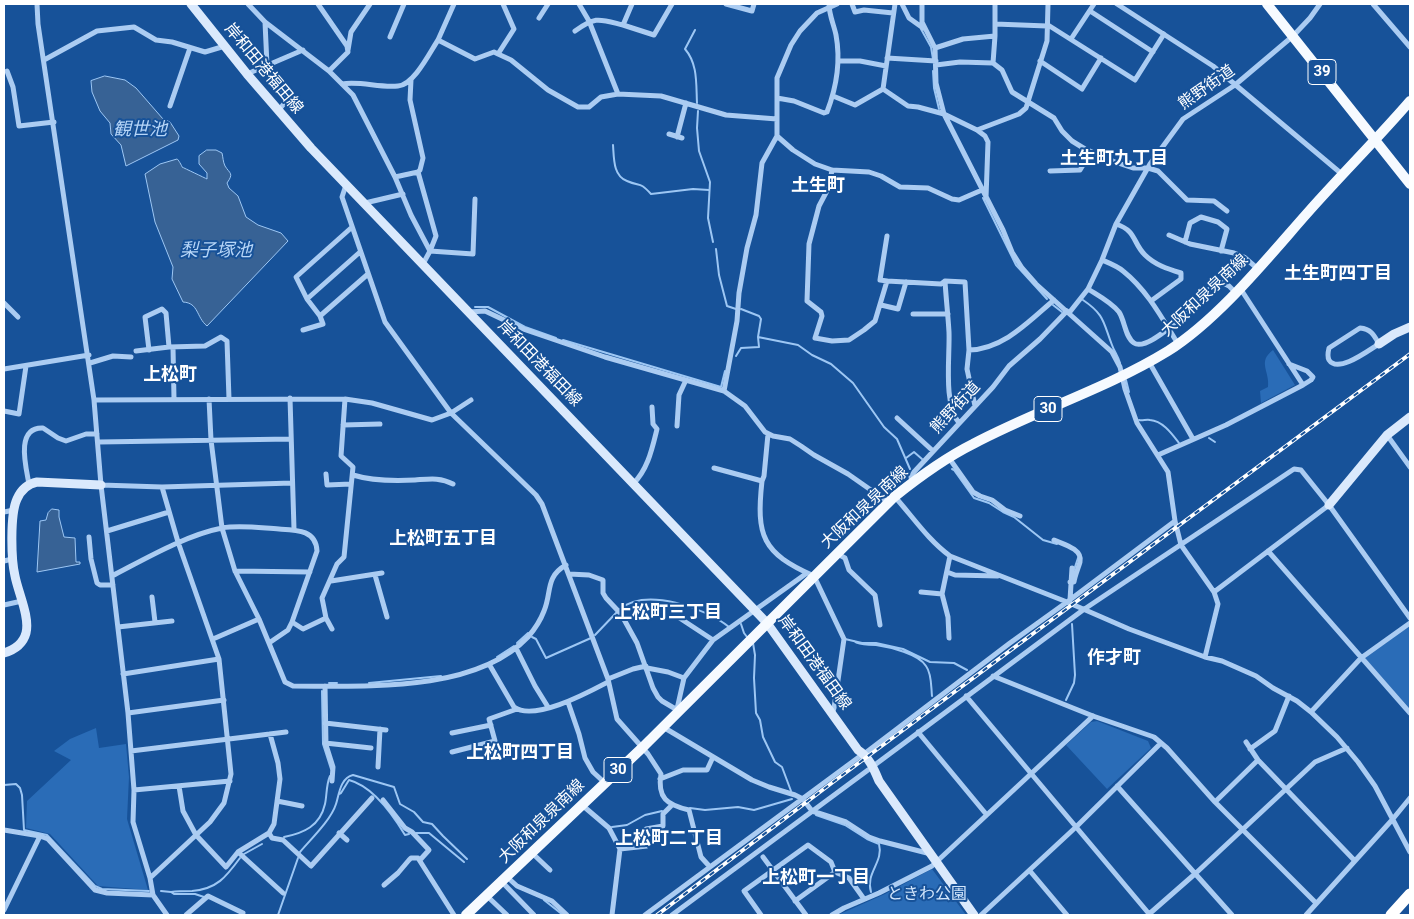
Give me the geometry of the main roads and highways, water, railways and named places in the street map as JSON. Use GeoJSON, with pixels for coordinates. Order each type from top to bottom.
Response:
{"type":"FeatureCollection","features":[{"type":"Feature","properties":{"kind":"highway"},"geometry":{"type":"LineString","coordinates":[[1391,915],[1410,894]]}},
{"type":"Feature","properties":{"kind":"highway"},"geometry":{"type":"LineString","coordinates":[[1399,915],[1410,904]]}},
{"type":"Feature","properties":{"kind":"main road","name":"39"},"geometry":{"type":"LineString","coordinates":[[1267,4],[1410,184]]}},
{"type":"Feature","properties":{"kind":"main road","name":"大阪和泉泉南線"},"geometry":{"type":"LineString","coordinates":[[466,915],[642,748],[767,623],[810,574],[836,553],[891,500],[949,458],[1000,430],[1122,378],[1178,344],[1213,314],[1237,290],[1410,101]]}},
{"type":"Feature","properties":{"kind":"water","name":"観世池"},"geometry":{"type":"Polygon","coordinates":[[[105,76],[125,80],[136,88],[163,119],[170,122],[179,136],[178,140],[126,166],[121,145],[111,134],[110,123],[100,111],[92,92],[91,81],[105,76]]]}},
{"type":"Feature","properties":{"kind":"water","name":"梨子塚池"},"geometry":{"type":"Polygon","coordinates":[[[207,150],[216,150],[222,153],[224,164],[230,174],[227,183],[229,188],[238,196],[246,217],[258,225],[281,233],[288,241],[207,326],[192,305],[183,302],[172,279],[173,267],[155,222],[145,174],[160,164],[177,159],[182,167],[207,179],[207,173],[199,164],[199,156],[207,150]]]}},
{"type":"Feature","properties":{"kind":"water"},"geometry":{"type":"Polygon","coordinates":[[[52,509],[59,510],[64,537],[75,538],[76,562],[80,562],[80,564],[37,572],[40,521],[46,520],[48,513],[52,509]]]}},
{"type":"Feature","properties":{"kind":"waterway"},"geometry":{"type":"LineString","coordinates":[[921,29],[931,47],[933,59]]}},
{"type":"Feature","properties":{"kind":"waterway"},"geometry":{"type":"LineString","coordinates":[[695,30],[685,49],[694,68],[697,103]]}},
{"type":"Feature","properties":{"kind":"waterway"},"geometry":{"type":"LineString","coordinates":[[933,71],[934,88],[939,109]]}},
{"type":"Feature","properties":{"kind":"waterway"},"geometry":{"type":"LineString","coordinates":[[698,111],[699,151],[710,182],[708,218],[713,242]]}},
{"type":"Feature","properties":{"kind":"waterway"},"geometry":{"type":"LineString","coordinates":[[613,145],[615,166],[622,179],[642,186],[651,194],[693,189],[709,190]]}},
{"type":"Feature","properties":{"kind":"waterway"},"geometry":{"type":"LineString","coordinates":[[983,198],[1016,265],[1047,299]]}},
{"type":"Feature","properties":{"kind":"waterway"},"geometry":{"type":"LineString","coordinates":[[716,249],[719,275],[727,306],[736,309]]}},
{"type":"Feature","properties":{"kind":"waterway"},"geometry":{"type":"LineString","coordinates":[[1083,300],[1096,310],[1102,320],[1120,363]]}},
{"type":"Feature","properties":{"kind":"waterway"},"geometry":{"type":"LineString","coordinates":[[1053,305],[1062,312]]}},
{"type":"Feature","properties":{"kind":"waterway"},"geometry":{"type":"LineString","coordinates":[[475,307],[488,307],[525,327],[556,338]]}},
{"type":"Feature","properties":{"kind":"waterway"},"geometry":{"type":"LineString","coordinates":[[741,309],[759,316],[761,319],[758,337],[798,345],[812,355],[831,364],[853,383],[884,427],[897,439],[910,469]]}},
{"type":"Feature","properties":{"kind":"waterway"},"geometry":{"type":"LineString","coordinates":[[736,356],[741,348],[759,347],[758,337]]}},
{"type":"Feature","properties":{"kind":"waterway"},"geometry":{"type":"LineString","coordinates":[[563,340],[721,387],[725,371]]}},
{"type":"Feature","properties":{"kind":"waterway"},"geometry":{"type":"LineString","coordinates":[[1126,380],[1129,392]]}},
{"type":"Feature","properties":{"kind":"waterway"},"geometry":{"type":"LineString","coordinates":[[1139,420],[1159,423],[1167,428],[1179,443]]}},
{"type":"Feature","properties":{"kind":"waterway"},"geometry":{"type":"LineString","coordinates":[[1209,438],[1215,442]]}},
{"type":"Feature","properties":{"kind":"waterway"},"geometry":{"type":"LineString","coordinates":[[906,458],[914,452],[922,459]]}},
{"type":"Feature","properties":{"kind":"waterway"},"geometry":{"type":"LineString","coordinates":[[952,469],[974,498],[989,503],[1014,517],[1043,540],[1057,544]]}},
{"type":"Feature","properties":{"kind":"waterway"},"geometry":{"type":"LineString","coordinates":[[1074,570],[1078,558]]}},
{"type":"Feature","properties":{"kind":"waterway"},"geometry":{"type":"LineString","coordinates":[[620,609],[631,603],[645,600],[660,600],[691,607],[706,613],[729,627]]}},
{"type":"Feature","properties":{"kind":"waterway"},"geometry":{"type":"LineString","coordinates":[[595,635],[617,612]]}},
{"type":"Feature","properties":{"kind":"waterway"},"geometry":{"type":"LineString","coordinates":[[741,624],[747,637]]}},
{"type":"Feature","properties":{"kind":"waterway"},"geometry":{"type":"LineString","coordinates":[[1066,700],[1074,683],[1075,675],[1072,624]]}},
{"type":"Feature","properties":{"kind":"waterway"},"geometry":{"type":"LineString","coordinates":[[517,643],[528,633]]}},
{"type":"Feature","properties":{"kind":"waterway"},"geometry":{"type":"LineString","coordinates":[[532,637],[536,639],[546,658],[591,638]]}},
{"type":"Feature","properties":{"kind":"waterway"},"geometry":{"type":"LineString","coordinates":[[845,639],[903,649],[930,662],[954,663],[967,670]]}},
{"type":"Feature","properties":{"kind":"waterway"},"geometry":{"type":"LineString","coordinates":[[854,641],[861,644],[896,649],[917,658],[928,669],[932,696]]}},
{"type":"Feature","properties":{"kind":"waterway"},"geometry":{"type":"LineString","coordinates":[[753,643],[756,713],[760,720],[763,737],[775,762],[782,767],[791,791]]}},
{"type":"Feature","properties":{"kind":"waterway"},"geometry":{"type":"LineString","coordinates":[[497,657],[514,646]]}},
{"type":"Feature","properties":{"kind":"waterway"},"geometry":{"type":"LineString","coordinates":[[369,683],[441,676]]}},
{"type":"Feature","properties":{"kind":"waterway"},"geometry":{"type":"LineString","coordinates":[[329,683],[337,683]]}},
{"type":"Feature","properties":{"kind":"waterway"},"geometry":{"type":"LineString","coordinates":[[322,691],[323,744],[331,769]]}},
{"type":"Feature","properties":{"kind":"waterway"},"geometry":{"type":"LineString","coordinates":[[300,852],[330,816],[343,783],[353,775],[394,787],[400,804],[414,812],[423,822],[432,824],[467,859]]}},
{"type":"Feature","properties":{"kind":"waterway"},"geometry":{"type":"LineString","coordinates":[[284,837],[304,831],[319,818],[323,812],[330,776]]}},
{"type":"Feature","properties":{"kind":"waterway"},"geometry":{"type":"LineString","coordinates":[[339,794],[349,780],[358,783],[381,802],[405,835],[409,834]]}},
{"type":"Feature","properties":{"kind":"waterway"},"geometry":{"type":"LineString","coordinates":[[4,785],[16,784],[20,788],[24,830],[47,835],[95,886],[102,889],[149,891]]}},
{"type":"Feature","properties":{"kind":"waterway"},"geometry":{"type":"LineString","coordinates":[[690,808],[705,810],[738,807],[754,810],[792,799]]}},
{"type":"Feature","properties":{"kind":"waterway"},"geometry":{"type":"LineString","coordinates":[[612,827],[627,825],[645,815],[662,811]]}},
{"type":"Feature","properties":{"kind":"waterway"},"geometry":{"type":"LineString","coordinates":[[816,815],[845,825],[879,844],[879,856],[870,879],[871,892]]}},
{"type":"Feature","properties":{"kind":"waterway"},"geometry":{"type":"LineString","coordinates":[[416,833],[429,833],[464,862]]}},
{"type":"Feature","properties":{"kind":"waterway"},"geometry":{"type":"LineString","coordinates":[[244,854],[262,844]]}},
{"type":"Feature","properties":{"kind":"waterway"},"geometry":{"type":"LineString","coordinates":[[171,892],[208,888],[220,881],[240,858]]}},
{"type":"Feature","properties":{"kind":"waterway"},"geometry":{"type":"LineString","coordinates":[[278,915],[298,858]]}},
{"type":"Feature","properties":{"kind":"waterway"},"geometry":{"type":"LineString","coordinates":[[161,891],[174,894],[195,894],[204,897]]}},
{"type":"Feature","properties":{"kind":"waterway"},"geometry":{"type":"LineString","coordinates":[[544,900],[563,915]]}},
{"type":"Feature","properties":{"kind":"railway"},"geometry":{"type":"LineString","coordinates":[[657,915],[833,782],[1410,354]]}},
{"type":"Feature","properties":{"kind":"district","name":"土生町九丁目"},"geometry":{"type":"Point","coordinates":[1114,159]}},
{"type":"Feature","properties":{"kind":"district","name":"土生町"},"geometry":{"type":"Point","coordinates":[818,186]}},
{"type":"Feature","properties":{"kind":"district","name":"土生町四丁目"},"geometry":{"type":"Point","coordinates":[1338,274]}},
{"type":"Feature","properties":{"kind":"district","name":"上松町"},"geometry":{"type":"Point","coordinates":[170,375]}},
{"type":"Feature","properties":{"kind":"district","name":"上松町五丁目"},"geometry":{"type":"Point","coordinates":[443,539]}},
{"type":"Feature","properties":{"kind":"district","name":"上松町三丁目"},"geometry":{"type":"Point","coordinates":[668,613]}},
{"type":"Feature","properties":{"kind":"district","name":"作才町"},"geometry":{"type":"Point","coordinates":[1114,658]}},
{"type":"Feature","properties":{"kind":"district","name":"上松町四丁目"},"geometry":{"type":"Point","coordinates":[520,753]}},
{"type":"Feature","properties":{"kind":"district","name":"上松町二丁目"},"geometry":{"type":"Point","coordinates":[669,839]}},
{"type":"Feature","properties":{"kind":"district","name":"上松町一丁目"},"geometry":{"type":"Point","coordinates":[816,878]}},
{"type":"Feature","properties":{"kind":"park label","name":"ときわ公園"},"geometry":{"type":"Point","coordinates":[927,895]}}]}
